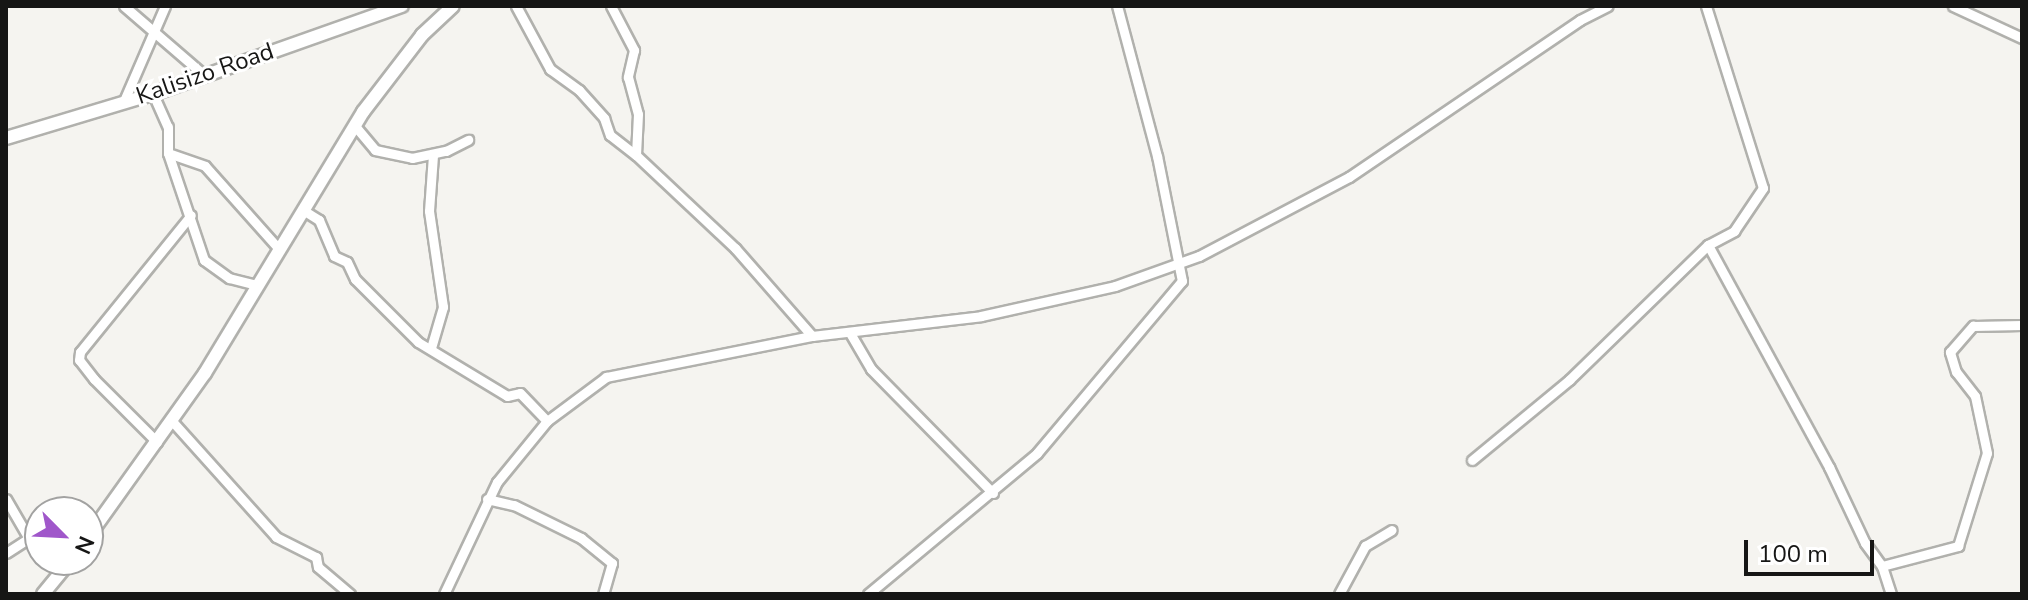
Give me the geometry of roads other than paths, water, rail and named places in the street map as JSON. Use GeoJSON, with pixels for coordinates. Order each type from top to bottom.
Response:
{"type":"FeatureCollection","features":[{"type":"Feature","properties":{"kind":"street"},"geometry":{"type":"LineString","coordinates":[[124,6],[204,75]]}},
{"type":"Feature","properties":{"kind":"street"},"geometry":{"type":"LineString","coordinates":[[123,103],[165,6]]}},
{"type":"Feature","properties":{"kind":"street","name":"Kalisizo Road"},"geometry":{"type":"LineString","coordinates":[[6,138],[153,94],[402,6]]}},
{"type":"Feature","properties":{"kind":"street"},"geometry":{"type":"LineString","coordinates":[[104,512],[172,421],[355,126],[422,35],[453,6]]}},
{"type":"Feature","properties":{"kind":"street"},"geometry":{"type":"LineString","coordinates":[[516,6],[550,69],[579,90],[604,118],[610,135],[636,155],[735,248],[812,336]]}},
{"type":"Feature","properties":{"kind":"street"},"geometry":{"type":"LineString","coordinates":[[611,6],[634,50],[628,77],[638,114],[636,155]]}},
{"type":"Feature","properties":{"kind":"street"},"geometry":{"type":"LineString","coordinates":[[868,594],[993,493],[1073,415],[1132,335],[1182,281],[1181,262],[1117,6]]}},
{"type":"Feature","properties":{"kind":"street"},"geometry":{"type":"LineString","coordinates":[[444,594],[487,499],[547,421],[606,377],[812,336],[981,316],[1115,286],[1181,262],[1349,177],[1580,20],[1608,6]]}},
{"type":"Feature","properties":{"kind":"street"},"geometry":{"type":"LineString","coordinates":[[1472,460],[1569,380],[1708,245],[1734,231],[1763,188],[1706,6]]}},
{"type":"Feature","properties":{"kind":"street"},"geometry":{"type":"LineString","coordinates":[[1953,6],[2022,38]]}},
{"type":"Feature","properties":{"kind":"street"},"geometry":{"type":"LineString","coordinates":[[153,94],[168,127],[168,153],[204,260],[233,280],[257,285]]}},
{"type":"Feature","properties":{"kind":"street"},"geometry":{"type":"LineString","coordinates":[[355,126],[375,150],[412,158],[433,155],[468,140]]}},
{"type":"Feature","properties":{"kind":"street"},"geometry":{"type":"LineString","coordinates":[[168,153],[205,166],[279,249]]}},
{"type":"Feature","properties":{"kind":"street"},"geometry":{"type":"LineString","coordinates":[[431,348],[443,307],[429,211],[433,155]]}},
{"type":"Feature","properties":{"kind":"street"},"geometry":{"type":"LineString","coordinates":[[303,210],[319,220],[334,256],[347,262],[355,279],[418,342],[507,396],[520,393],[547,421]]}},
{"type":"Feature","properties":{"kind":"street"},"geometry":{"type":"LineString","coordinates":[[157,442],[94,379],[79,360],[80,352],[191,215]]}},
{"type":"Feature","properties":{"kind":"street"},"geometry":{"type":"LineString","coordinates":[[1708,245],[1829,467],[1865,543],[1882,566],[1891,594]]}},
{"type":"Feature","properties":{"kind":"street"},"geometry":{"type":"LineString","coordinates":[[1882,566],[1958,546],[1987,453],[1975,396],[1956,372],[1950,352],[1973,326],[2022,325]]}},
{"type":"Feature","properties":{"kind":"street"},"geometry":{"type":"LineString","coordinates":[[850,333],[871,369],[993,493]]}},
{"type":"Feature","properties":{"kind":"street"},"geometry":{"type":"LineString","coordinates":[[172,421],[276,537],[316,557],[318,567],[350,594]]}},
{"type":"Feature","properties":{"kind":"street"},"geometry":{"type":"LineString","coordinates":[[6,499],[24,530]]}},
{"type":"Feature","properties":{"kind":"street"},"geometry":{"type":"LineString","coordinates":[[487,499],[514,505],[581,538],[612,563],[603,594]]}},
{"type":"Feature","properties":{"kind":"street"},"geometry":{"type":"LineString","coordinates":[[1339,594],[1365,546],[1392,530]]}},
{"type":"Feature","properties":{"kind":"street"},"geometry":{"type":"LineString","coordinates":[[6,553],[24,540]]}},
{"type":"Feature","properties":{"kind":"street"},"geometry":{"type":"LineString","coordinates":[[43,594],[58,576]]}}]}
